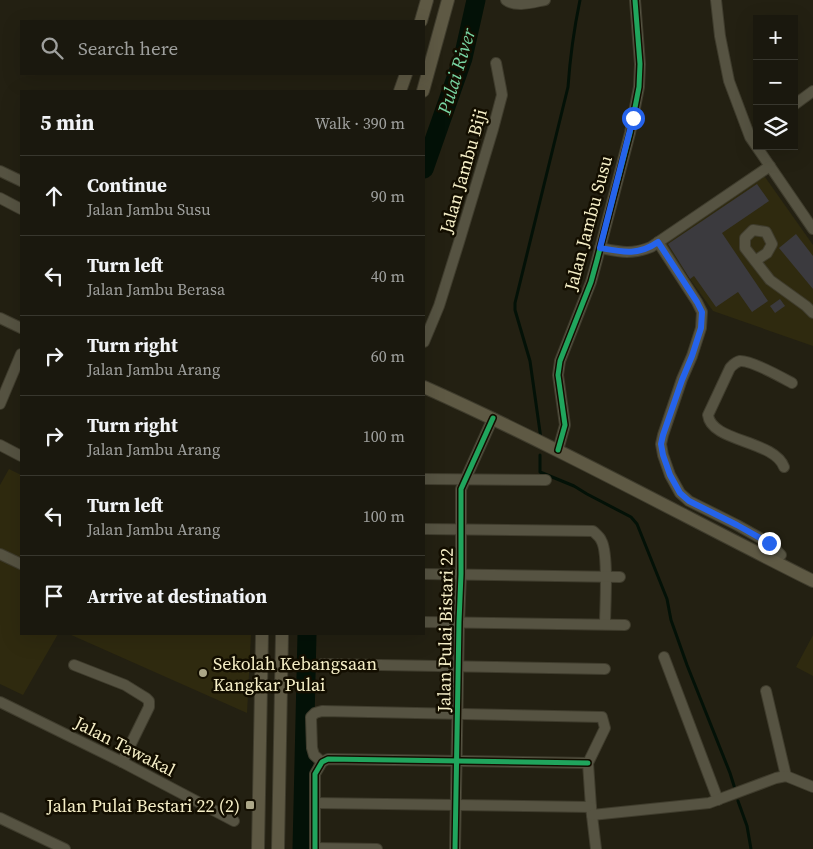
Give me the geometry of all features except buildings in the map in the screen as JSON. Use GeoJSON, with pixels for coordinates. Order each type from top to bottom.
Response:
{"type":"FeatureCollection","features":[{"type":"Feature","properties":{"kind":"main road"},"geometry":{"type":"LineString","coordinates":[[421,20],[427,0]]}},
{"type":"Feature","properties":{"kind":"main road"},"geometry":{"type":"LineString","coordinates":[[423,90],[448,0]]}},
{"type":"Feature","properties":{"kind":"main road"},"geometry":{"type":"LineString","coordinates":[[400,90],[406,75]]}},
{"type":"Feature","properties":{"kind":"main road"},"geometry":{"type":"LineString","coordinates":[[425,387],[558,450],[813,581]]}},
{"type":"Feature","properties":{"kind":"main road"},"geometry":{"type":"LineString","coordinates":[[258,849],[262,635]]}},
{"type":"Feature","properties":{"kind":"main road"},"geometry":{"type":"LineString","coordinates":[[278,849],[282,635]]}},
{"type":"Feature","properties":{"kind":"street"},"geometry":{"type":"LineString","coordinates":[[506,0],[509,3],[519,4],[545,0]]}},
{"type":"Feature","properties":{"kind":"street","name":"Jalan Jambu Susu"},"geometry":{"type":"LineString","coordinates":[[558,450],[565,425],[558,375],[560,361],[590,282],[600,248],[630,133],[639,88],[640,64],[635,0]]}},
{"type":"Feature","properties":{"kind":"street"},"geometry":{"type":"LineString","coordinates":[[716,0],[720,36],[730,81],[753,135]]}},
{"type":"Feature","properties":{"kind":"street","name":"Jalan Jambu Biji"},"geometry":{"type":"LineString","coordinates":[[425,340],[439,306],[500,104],[502,89],[496,63]]}},
{"type":"Feature","properties":{"kind":"street"},"geometry":{"type":"LineString","coordinates":[[798,102],[813,91]]}},
{"type":"Feature","properties":{"kind":"street"},"geometry":{"type":"LineString","coordinates":[[761,150],[813,229]]}},
{"type":"Feature","properties":{"kind":"street"},"geometry":{"type":"LineString","coordinates":[[600,248],[624,252],[639,251],[651,247],[770,166]]}},
{"type":"Feature","properties":{"kind":"street"},"geometry":{"type":"LineString","coordinates":[[0,171],[20,181]]}},
{"type":"Feature","properties":{"kind":"street"},"geometry":{"type":"LineString","coordinates":[[0,198],[20,208]]}},
{"type":"Feature","properties":{"kind":"street"},"geometry":{"type":"LineString","coordinates":[[658,242],[702,312],[701,328],[661,444],[670,475],[680,493],[689,501],[769,543],[781,555]]}},
{"type":"Feature","properties":{"kind":"street"},"geometry":{"type":"LineString","coordinates":[[755,261],[770,280],[813,313]]}},
{"type":"Feature","properties":{"kind":"street"},"geometry":{"type":"LineString","coordinates":[[0,318],[20,328]]}},
{"type":"Feature","properties":{"kind":"street"},"geometry":{"type":"LineString","coordinates":[[0,404],[20,356]]}},
{"type":"Feature","properties":{"kind":"street"},"geometry":{"type":"LineString","coordinates":[[784,467],[779,459],[770,452],[713,427],[709,422],[708,415],[730,368],[736,362],[750,363],[792,383]]}},
{"type":"Feature","properties":{"kind":"street","name":"Jalan Pulai Bistari 22"},"geometry":{"type":"LineString","coordinates":[[455,849],[461,488],[493,418]]}},
{"type":"Feature","properties":{"kind":"street"},"geometry":{"type":"LineString","coordinates":[[0,445],[20,455]]}},
{"type":"Feature","properties":{"kind":"street"},"geometry":{"type":"LineString","coordinates":[[425,479],[546,480]]}},
{"type":"Feature","properties":{"kind":"street"},"geometry":{"type":"LineString","coordinates":[[425,529],[593,531],[602,541],[604,550],[604,624]]}},
{"type":"Feature","properties":{"kind":"street"},"geometry":{"type":"LineString","coordinates":[[0,554],[20,564]]}},
{"type":"Feature","properties":{"kind":"street"},"geometry":{"type":"LineString","coordinates":[[425,574],[620,577]]}},
{"type":"Feature","properties":{"kind":"street"},"geometry":{"type":"LineString","coordinates":[[425,622],[625,625]]}},
{"type":"Feature","properties":{"kind":"street"},"geometry":{"type":"LineString","coordinates":[[664,657],[718,800]]}},
{"type":"Feature","properties":{"kind":"street"},"geometry":{"type":"LineString","coordinates":[[322,664],[604,670]]}},
{"type":"Feature","properties":{"kind":"street"},"geometry":{"type":"LineString","coordinates":[[74,665],[125,685],[149,701],[149,707],[122,762]]}},
{"type":"Feature","properties":{"kind":"street"},"geometry":{"type":"LineString","coordinates":[[766,691],[786,776]]}},
{"type":"Feature","properties":{"kind":"street","name":"Jalan Tawakal"},"geometry":{"type":"LineString","coordinates":[[0,702],[122,762],[234,821]]}},
{"type":"Feature","properties":{"kind":"street"},"geometry":{"type":"LineString","coordinates":[[588,763],[325,760],[314,755],[311,717],[322,711],[602,717],[605,728],[588,763],[596,849]]}},
{"type":"Feature","properties":{"kind":"street"},"geometry":{"type":"LineString","coordinates":[[325,760],[315,774],[315,848],[377,849]]}},
{"type":"Feature","properties":{"kind":"street"},"geometry":{"type":"LineString","coordinates":[[315,803],[591,811],[709,804],[776,778],[786,776],[813,787]]}},
{"type":"Feature","properties":{"kind":"street"},"geometry":{"type":"LineString","coordinates":[[0,818],[65,849]]}},
{"type":"Feature","properties":{"kind":"shaded area"},"geometry":{"type":"Polygon","coordinates":[[[760,170],[813,245],[813,346],[713,311],[661,239],[760,170]]]}},
{"type":"Feature","properties":{"kind":"shaded area"},"geometry":{"type":"Polygon","coordinates":[[[9,469],[20,474],[20,635],[57,635],[23,695],[0,684],[0,485],[9,469]]]}},
{"type":"Feature","properties":{"kind":"shaded area","name":"Sekolah Kebangsaan Kangkar Pulai"},"geometry":{"type":"Polygon","coordinates":[[[71,635],[251,635],[247,713],[71,635]]]}},
{"type":"Feature","properties":{"kind":"shaded area"},"geometry":{"type":"Polygon","coordinates":[[[813,635],[813,676],[796,667],[813,635]]]}},
{"type":"Feature","properties":{"kind":"waterway","name":"Pulai River"},"geometry":{"type":"LineString","coordinates":[[425,166],[463,58],[476,0]]}},
{"type":"Feature","properties":{"kind":"waterway"},"geometry":{"type":"LineString","coordinates":[[541,439],[530,361],[515,310],[515,303],[568,87],[572,44],[580,0]]}},
{"type":"Feature","properties":{"kind":"waterway"},"geometry":{"type":"LineString","coordinates":[[540,455],[540,472],[574,486],[631,517],[637,524],[667,599],[671,620],[687,665],[735,789]]}},
{"type":"Feature","properties":{"kind":"waterway","name":"Pulai River"},"geometry":{"type":"LineString","coordinates":[[302,849],[307,635]]}},
{"type":"Feature","properties":{"kind":"waterway"},"geometry":{"type":"LineString","coordinates":[[738,801],[747,826],[751,849]]}},
{"type":"Feature","properties":{"kind":"cycle path"},"geometry":{"type":"LineString","coordinates":[[558,450],[565,425],[558,375],[560,361],[591,282],[630,133],[639,87],[640,64],[635,0]]}},
{"type":"Feature","properties":{"kind":"cycle path"},"geometry":{"type":"LineString","coordinates":[[455,849],[461,489],[493,418]]}},
{"type":"Feature","properties":{"kind":"cycle path"},"geometry":{"type":"LineString","coordinates":[[315,849],[315,774],[322,762],[328,759],[588,763]]}},
{"type":"Feature","properties":{"kind":"place","name":"Sekolah Kebangsaan Kangkar Pulai"},"geometry":{"type":"Point","coordinates":[203,673]}},
{"type":"Feature","properties":{"kind":"place","name":"Jalan Pulai Bestari 22 (2)"},"geometry":{"type":"Point","coordinates":[250,805]}},
{"type":"Feature","properties":{"kind":"route"},"geometry":{"type":"LineString","coordinates":[[633,118],[600,248],[624,252],[639,251],[651,247],[658,242],[702,312],[701,328],[663,435],[661,444],[663,455],[670,475],[680,493],[689,501],[769,543]]}}]}
